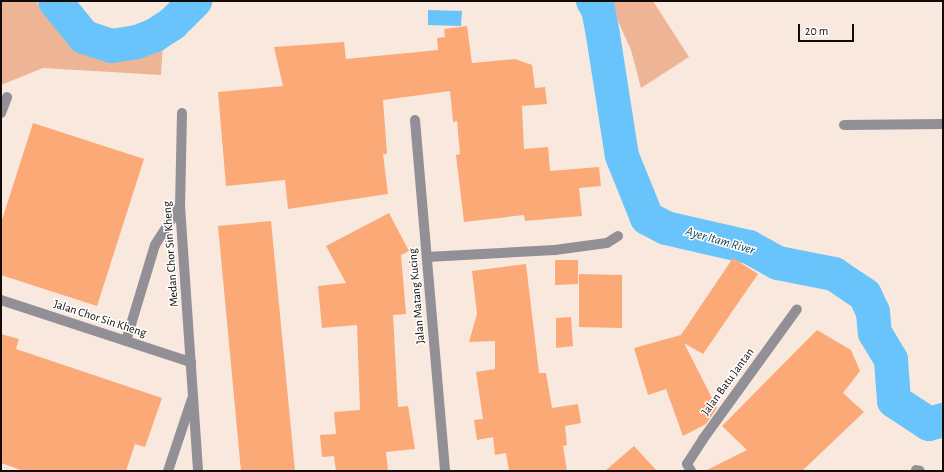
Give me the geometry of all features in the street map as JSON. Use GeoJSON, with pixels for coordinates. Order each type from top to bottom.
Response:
{"type":"FeatureCollection","features":[{"type":"Feature","properties":{"kind":"street"},"geometry":{"type":"LineString","coordinates":[[1,113],[7,97]]}},
{"type":"Feature","properties":{"kind":"street","name":"Medan Chor Sin Kheng"},"geometry":{"type":"LineString","coordinates":[[182,113],[180,206],[194,393],[198,471]]}},
{"type":"Feature","properties":{"kind":"street","name":"Jalan Matang Kucing"},"geometry":{"type":"LineString","coordinates":[[415,120],[445,471]]}},
{"type":"Feature","properties":{"kind":"street"},"geometry":{"type":"LineString","coordinates":[[844,125],[943,124]]}},
{"type":"Feature","properties":{"kind":"street"},"geometry":{"type":"LineString","coordinates":[[126,341],[155,245],[180,206]]}},
{"type":"Feature","properties":{"kind":"street"},"geometry":{"type":"LineString","coordinates":[[427,257],[555,250],[608,243],[618,236]]}},
{"type":"Feature","properties":{"kind":"street","name":"Jalan Chor Sin Kheng"},"geometry":{"type":"LineString","coordinates":[[1,300],[191,362]]}},
{"type":"Feature","properties":{"kind":"street","name":"Jalan Batu Jantan"},"geometry":{"type":"LineString","coordinates":[[690,471],[687,464],[703,439],[797,309]]}},
{"type":"Feature","properties":{"kind":"street","name":"Medan Chor Sin Kheng"},"geometry":{"type":"LineString","coordinates":[[168,471],[194,393]]}},
{"type":"Feature","properties":{"kind":"shaded area"},"geometry":{"type":"Polygon","coordinates":[[[1,1],[36,1],[41,10],[76,42],[97,53],[128,54],[163,43],[161,75],[43,68],[1,85],[1,1]]]}},
{"type":"Feature","properties":{"kind":"shaded area"},"geometry":{"type":"Polygon","coordinates":[[[609,1],[653,1],[689,57],[641,88],[631,50],[609,1]]]}},
{"type":"Feature","properties":{"kind":"water"},"geometry":{"type":"Polygon","coordinates":[[[428,10],[462,11],[461,26],[428,25],[428,10]]]}},
{"type":"Feature","properties":{"kind":"building"},"geometry":{"type":"Polygon","coordinates":[[[467,26],[472,63],[515,59],[532,65],[535,88],[545,87],[547,104],[522,106],[524,149],[548,147],[550,171],[599,167],[601,186],[579,188],[582,216],[525,221],[524,215],[464,222],[456,155],[460,154],[457,121],[453,122],[450,91],[383,100],[387,154],[383,154],[388,194],[288,209],[285,180],[226,186],[218,92],[283,86],[274,47],[344,42],[346,59],[438,50],[437,38],[445,37],[444,29],[467,26]]]}},
{"type":"Feature","properties":{"kind":"building"},"geometry":{"type":"Polygon","coordinates":[[[33,123],[144,159],[97,306],[1,275],[1,223],[33,123]]]}},
{"type":"Feature","properties":{"kind":"building"},"geometry":{"type":"Polygon","coordinates":[[[389,213],[409,251],[401,255],[406,314],[393,315],[398,407],[408,406],[415,449],[386,452],[388,471],[336,471],[334,456],[322,457],[320,435],[336,434],[334,412],[360,410],[357,325],[322,328],[318,286],[346,283],[326,246],[389,213]]]}},
{"type":"Feature","properties":{"kind":"building"},"geometry":{"type":"Polygon","coordinates":[[[271,221],[295,471],[241,471],[218,226],[271,221]]]}},
{"type":"Feature","properties":{"kind":"building"},"geometry":{"type":"Polygon","coordinates":[[[733,258],[758,274],[703,354],[684,343],[717,408],[706,424],[683,436],[666,389],[648,395],[634,348],[681,335],[733,258]]]}},
{"type":"Feature","properties":{"kind":"building"},"geometry":{"type":"Polygon","coordinates":[[[555,260],[578,260],[578,284],[555,285],[555,260]]]}},
{"type":"Feature","properties":{"kind":"building"},"geometry":{"type":"Polygon","coordinates":[[[526,264],[539,373],[546,373],[552,408],[578,404],[581,423],[565,426],[567,445],[563,446],[567,471],[509,471],[506,453],[495,455],[493,437],[477,440],[474,420],[483,419],[476,372],[495,369],[495,341],[469,342],[477,314],[472,271],[526,264]]]}},
{"type":"Feature","properties":{"kind":"building"},"geometry":{"type":"Polygon","coordinates":[[[579,274],[622,275],[622,328],[579,327],[579,274]]]}},
{"type":"Feature","properties":{"kind":"building"},"geometry":{"type":"Polygon","coordinates":[[[571,317],[573,346],[556,348],[556,318],[571,317]]]}},
{"type":"Feature","properties":{"kind":"building"},"geometry":{"type":"Polygon","coordinates":[[[817,330],[851,350],[860,371],[843,393],[864,412],[802,471],[705,471],[747,450],[722,426],[817,330]]]}},
{"type":"Feature","properties":{"kind":"building"},"geometry":{"type":"Polygon","coordinates":[[[1,334],[19,339],[16,349],[162,398],[145,447],[135,444],[126,471],[24,471],[1,463],[1,334]]]}},
{"type":"Feature","properties":{"kind":"building"},"geometry":{"type":"Polygon","coordinates":[[[634,446],[657,471],[605,471],[634,446]]]}},
{"type":"Feature","properties":{"kind":"waterway","name":"Ayer Itam River"},"geometry":{"type":"LineString","coordinates":[[55,1],[84,37],[112,46],[137,42],[155,35],[172,24],[195,1]]}},
{"type":"Feature","properties":{"kind":"waterway","name":"Ayer Itam River"},"geometry":{"type":"LineString","coordinates":[[593,1],[598,9],[603,35],[622,156],[647,218],[666,228],[749,247],[778,263],[834,274],[865,295],[873,312],[875,333],[891,360],[894,401],[929,424],[943,420]]}}]}
